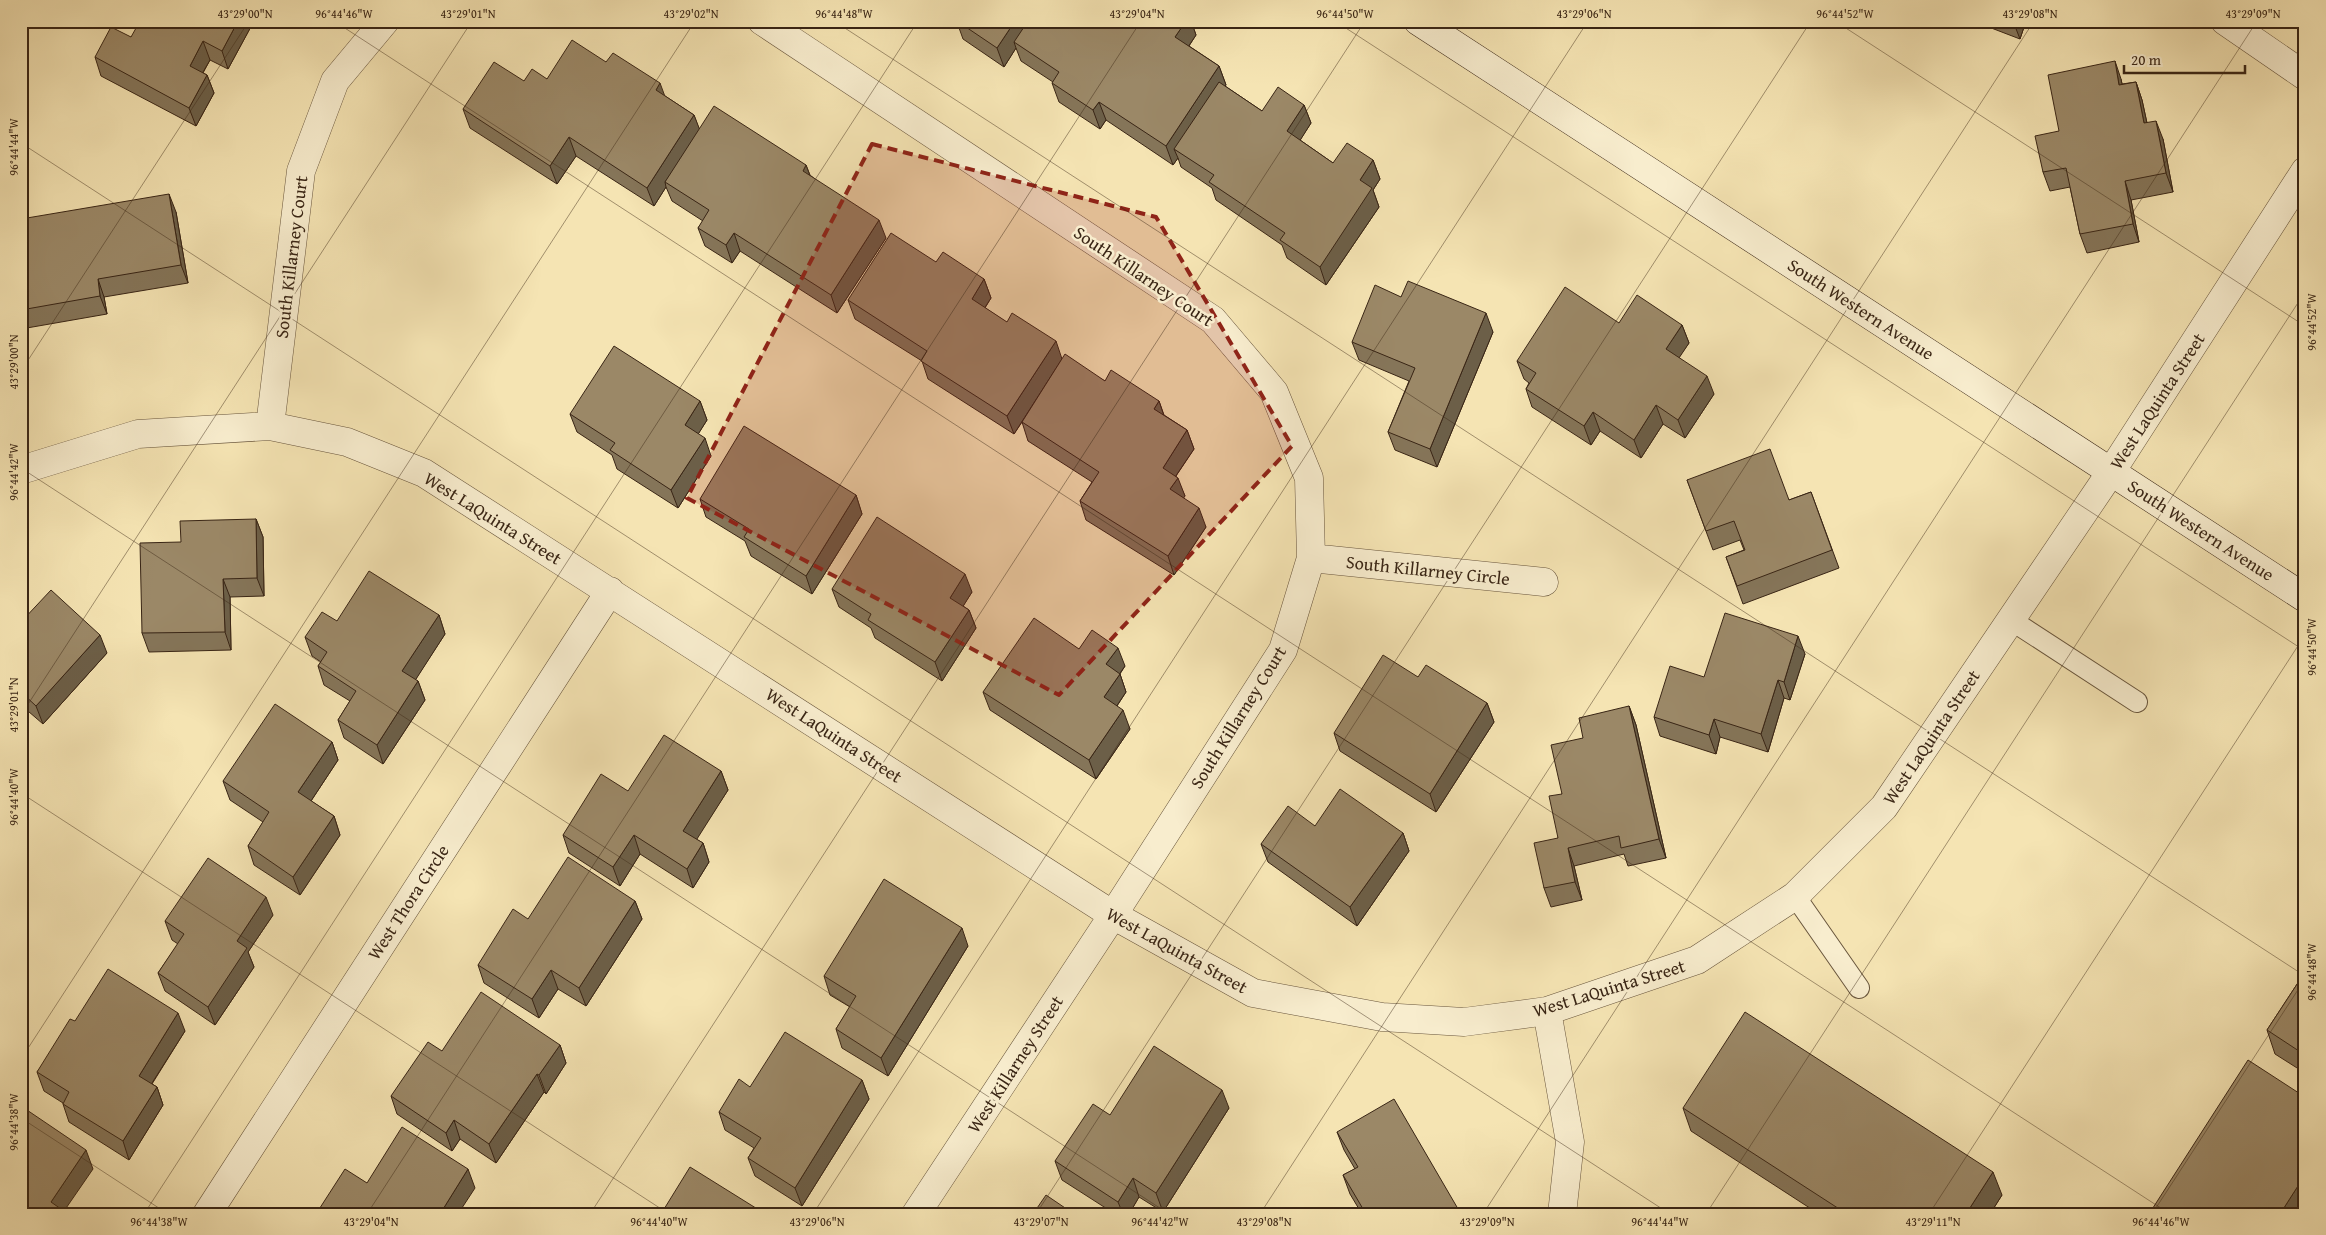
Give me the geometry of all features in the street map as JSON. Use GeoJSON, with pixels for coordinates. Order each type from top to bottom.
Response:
{"type":"FeatureCollection","features":[{"type":"Feature","properties":{"kind":"street","name":"South Killarney Court"},"geometry":{"type":"LineString","coordinates":[[270,426],[301,171],[335,81],[385,21]]}},
{"type":"Feature","properties":{"kind":"street","name":"South Killarney Court"},"geometry":{"type":"LineString","coordinates":[[762,21],[1213,320],[1274,392],[1309,478],[1311,558],[1282,650],[1113,915]]}},
{"type":"Feature","properties":{"kind":"street","name":"South Western Avenue"},"geometry":{"type":"LineString","coordinates":[[1418,21],[2305,598]]}},
{"type":"Feature","properties":{"kind":"street"},"geometry":{"type":"LineString","coordinates":[[2225,21],[2305,76]]}},
{"type":"Feature","properties":{"kind":"street","name":"West LaQuinta Street"},"geometry":{"type":"LineString","coordinates":[[21,470],[138,434],[270,426],[347,442],[424,474],[610,591],[1113,915],[1253,993],[1382,1017],[1464,1022],[1547,1011],[1697,960],[1795,896],[1884,807],[2111,472],[2305,171]]}},
{"type":"Feature","properties":{"kind":"street","name":"South Killarney Circle"},"geometry":{"type":"LineString","coordinates":[[1311,558],[1544,582]]}},
{"type":"Feature","properties":{"kind":"street","name":"West Thora Circle"},"geometry":{"type":"LineString","coordinates":[[207,1214],[610,591]]}},
{"type":"Feature","properties":{"kind":"street","name":"West Killarney Street"},"geometry":{"type":"LineString","coordinates":[[916,1214],[1113,915]]}},
{"type":"Feature","properties":{"kind":"street"},"geometry":{"type":"LineString","coordinates":[[1547,1011],[1570,1142],[1562,1214]]}},
{"type":"Feature","properties":{"kind":"lane"},"geometry":{"type":"LineString","coordinates":[[2011,620],[2137,702]]}},
{"type":"Feature","properties":{"kind":"lane"},"geometry":{"type":"LineString","coordinates":[[1795,896],[1859,988]]}},
{"type":"Feature","properties":{"kind":"highlighted area"},"geometry":{"type":"Polygon","coordinates":[[[872,144],[1156,217],[1292,446],[1059,695],[687,498],[872,144]]]}},
{"type":"Feature","properties":{"kind":"building"},"geometry":{"type":"Polygon","coordinates":[[[140,21],[238,21],[222,51],[203,41],[190,66],[207,75],[189,108],[95,57],[111,27],[131,37],[140,21]]]}},
{"type":"Feature","properties":{"kind":"building"},"geometry":{"type":"Polygon","coordinates":[[[957,21],[1015,21],[997,48],[957,21]]]}},
{"type":"Feature","properties":{"kind":"building"},"geometry":{"type":"Polygon","coordinates":[[[1028,21],[1186,21],[1175,37],[1219,66],[1166,146],[1099,102],[1093,110],[1052,83],[1059,72],[1014,42],[1028,21]]]}},
{"type":"Feature","properties":{"kind":"building"},"geometry":{"type":"Polygon","coordinates":[[[572,40],[606,62],[613,53],[660,83],[656,90],[694,115],[647,188],[569,137],[550,166],[463,109],[494,62],[524,81],[532,69],[547,79],[572,40]]]}},
{"type":"Feature","properties":{"kind":"building"},"geometry":{"type":"Polygon","coordinates":[[[2115,61],[2119,85],[2136,82],[2144,123],[2156,121],[2166,173],[2125,181],[2133,224],[2080,234],[2066,168],[2043,172],[2035,136],[2059,131],[2048,75],[2115,61]]]}},
{"type":"Feature","properties":{"kind":"building"},"geometry":{"type":"Polygon","coordinates":[[[1219,82],[1262,111],[1278,87],[1304,105],[1287,131],[1333,163],[1347,143],[1373,160],[1360,180],[1372,188],[1320,267],[1280,240],[1285,233],[1209,182],[1214,175],[1174,149],[1219,82]]]}},
{"type":"Feature","properties":{"kind":"building"},"geometry":{"type":"Polygon","coordinates":[[[714,106],[806,165],[803,171],[879,220],[831,295],[734,233],[726,245],[698,228],[709,210],[665,182],[714,106]]]}},
{"type":"Feature","properties":{"kind":"building"},"geometry":{"type":"Polygon","coordinates":[[[169,194],[181,265],[98,279],[100,296],[21,310],[21,219],[169,194]]]}},
{"type":"Feature","properties":{"kind":"building"},"geometry":{"type":"Polygon","coordinates":[[[891,233],[936,262],[943,252],[984,279],[972,299],[1007,322],[1012,313],[1056,341],[1007,416],[921,361],[927,351],[848,300],[891,233]]]}},
{"type":"Feature","properties":{"kind":"building"},"geometry":{"type":"Polygon","coordinates":[[[1408,281],[1486,313],[1430,449],[1388,432],[1415,368],[1352,342],[1375,285],[1401,297],[1408,281]]]}},
{"type":"Feature","properties":{"kind":"building"},"geometry":{"type":"Polygon","coordinates":[[[1565,287],[1619,323],[1637,295],[1682,325],[1666,349],[1707,376],[1678,420],[1656,405],[1634,440],[1593,412],[1584,426],[1526,389],[1536,373],[1517,361],[1565,287]]]}},
{"type":"Feature","properties":{"kind":"building"},"geometry":{"type":"Polygon","coordinates":[[[614,346],[700,401],[685,425],[705,438],[671,490],[610,450],[615,443],[570,414],[614,346]]]}},
{"type":"Feature","properties":{"kind":"building"},"geometry":{"type":"Polygon","coordinates":[[[1065,354],[1105,381],[1111,370],[1159,401],[1154,409],[1187,430],[1163,468],[1178,478],[1170,489],[1199,508],[1168,556],[1080,501],[1099,472],[1022,422],[1065,354]]]}},
{"type":"Feature","properties":{"kind":"building"},"geometry":{"type":"Polygon","coordinates":[[[744,426],[856,495],[806,576],[744,537],[749,529],[700,499],[744,426]]]}},
{"type":"Feature","properties":{"kind":"building"},"geometry":{"type":"Polygon","coordinates":[[[1770,449],[1789,500],[1811,492],[1832,550],[1737,586],[1726,557],[1745,550],[1734,521],[1706,531],[1687,480],[1770,449]]]}},
{"type":"Feature","properties":{"kind":"building"},"geometry":{"type":"Polygon","coordinates":[[[877,517],[965,574],[950,598],[969,610],[935,662],[868,620],[871,614],[832,589],[877,517]]]}},
{"type":"Feature","properties":{"kind":"building"},"geometry":{"type":"Polygon","coordinates":[[[256,519],[257,578],[223,579],[225,632],[142,633],[140,543],[181,542],[180,521],[256,519]]]}},
{"type":"Feature","properties":{"kind":"building"},"geometry":{"type":"Polygon","coordinates":[[[369,571],[439,615],[402,671],[418,681],[377,745],[338,720],[356,691],[318,666],[327,652],[305,637],[322,612],[337,621],[369,571]]]}},
{"type":"Feature","properties":{"kind":"building"},"geometry":{"type":"Polygon","coordinates":[[[51,590],[100,635],[36,706],[21,692],[21,622],[51,590]]]}},
{"type":"Feature","properties":{"kind":"building"},"geometry":{"type":"Polygon","coordinates":[[[1725,613],[1798,636],[1784,682],[1778,680],[1761,734],[1714,719],[1709,735],[1654,717],[1670,666],[1704,677],[1725,613]]]}},
{"type":"Feature","properties":{"kind":"building"},"geometry":{"type":"Polygon","coordinates":[[[1034,618],[1079,649],[1092,630],[1118,648],[1106,664],[1120,674],[1104,697],[1123,710],[1089,760],[983,692],[1034,618]]]}},
{"type":"Feature","properties":{"kind":"building"},"geometry":{"type":"Polygon","coordinates":[[[1383,655],[1418,677],[1426,665],[1487,703],[1430,794],[1334,733],[1383,655]]]}},
{"type":"Feature","properties":{"kind":"building"},"geometry":{"type":"Polygon","coordinates":[[[275,704],[332,742],[298,792],[334,816],[293,877],[248,846],[269,812],[223,781],[275,704]]]}},
{"type":"Feature","properties":{"kind":"building"},"geometry":{"type":"Polygon","coordinates":[[[1629,706],[1659,839],[1621,848],[1619,836],[1568,848],[1575,882],[1544,888],[1534,843],[1558,838],[1549,796],[1562,794],[1551,745],[1583,738],[1579,718],[1629,706]]]}},
{"type":"Feature","properties":{"kind":"building"},"geometry":{"type":"Polygon","coordinates":[[[664,735],[721,771],[683,831],[703,843],[687,869],[634,835],[613,867],[563,835],[601,774],[628,791],[664,735]]]}},
{"type":"Feature","properties":{"kind":"building"},"geometry":{"type":"Polygon","coordinates":[[[1340,789],[1403,833],[1350,907],[1261,844],[1288,806],[1315,826],[1340,789]]]}},
{"type":"Feature","properties":{"kind":"building"},"geometry":{"type":"Polygon","coordinates":[[[568,857],[635,901],[579,988],[551,970],[532,999],[478,965],[513,909],[528,919],[568,857]]]}},
{"type":"Feature","properties":{"kind":"building"},"geometry":{"type":"Polygon","coordinates":[[[208,858],[266,897],[237,941],[247,948],[208,1007],[158,973],[184,934],[165,921],[208,858]]]}},
{"type":"Feature","properties":{"kind":"building"},"geometry":{"type":"Polygon","coordinates":[[[884,879],[962,928],[881,1058],[836,1029],[856,996],[824,976],[884,879]]]}},
{"type":"Feature","properties":{"kind":"building"},"geometry":{"type":"Polygon","coordinates":[[[108,969],[178,1013],[139,1076],[157,1087],[123,1141],[63,1104],[69,1092],[37,1072],[70,1019],[75,1021],[108,969]]]}},
{"type":"Feature","properties":{"kind":"building"},"geometry":{"type":"Polygon","coordinates":[[[2305,972],[2305,1055],[2267,1030],[2305,972]]]}},
{"type":"Feature","properties":{"kind":"building"},"geometry":{"type":"Polygon","coordinates":[[[481,992],[560,1045],[539,1075],[537,1074],[489,1144],[454,1120],[446,1133],[391,1096],[428,1042],[442,1051],[481,992]]]}},
{"type":"Feature","properties":{"kind":"building"},"geometry":{"type":"Polygon","coordinates":[[[1745,1012],[1993,1172],[1966,1214],[1847,1214],[1683,1108],[1745,1012]]]}},
{"type":"Feature","properties":{"kind":"building"},"geometry":{"type":"Polygon","coordinates":[[[785,1032],[862,1080],[795,1188],[748,1158],[761,1138],[719,1112],[739,1079],[750,1087],[785,1032]]]}},
{"type":"Feature","properties":{"kind":"building"},"geometry":{"type":"Polygon","coordinates":[[[1154,1046],[1222,1090],[1156,1193],[1133,1178],[1118,1202],[1055,1161],[1093,1104],[1110,1115],[1154,1046]]]}},
{"type":"Feature","properties":{"kind":"building"},"geometry":{"type":"Polygon","coordinates":[[[2248,1060],[2305,1097],[2305,1175],[2280,1214],[2149,1214],[2248,1060]]]}},
{"type":"Feature","properties":{"kind":"building"},"geometry":{"type":"Polygon","coordinates":[[[1394,1099],[1461,1214],[1379,1214],[1378,1212],[1366,1214],[1343,1175],[1358,1167],[1337,1132],[1394,1099]]]}},
{"type":"Feature","properties":{"kind":"building"},"geometry":{"type":"Polygon","coordinates":[[[21,1106],[86,1150],[51,1202],[68,1214],[21,1214],[21,1106]]]}},
{"type":"Feature","properties":{"kind":"building"},"geometry":{"type":"Polygon","coordinates":[[[402,1127],[468,1169],[440,1214],[316,1214],[345,1169],[367,1183],[402,1127]]]}},
{"type":"Feature","properties":{"kind":"building"},"geometry":{"type":"Polygon","coordinates":[[[690,1167],[759,1210],[756,1214],[661,1214],[690,1167]]]}},
{"type":"Feature","properties":{"kind":"building"},"geometry":{"type":"Polygon","coordinates":[[[1046,1195],[1074,1214],[1033,1214],[1046,1195]]]}}]}
